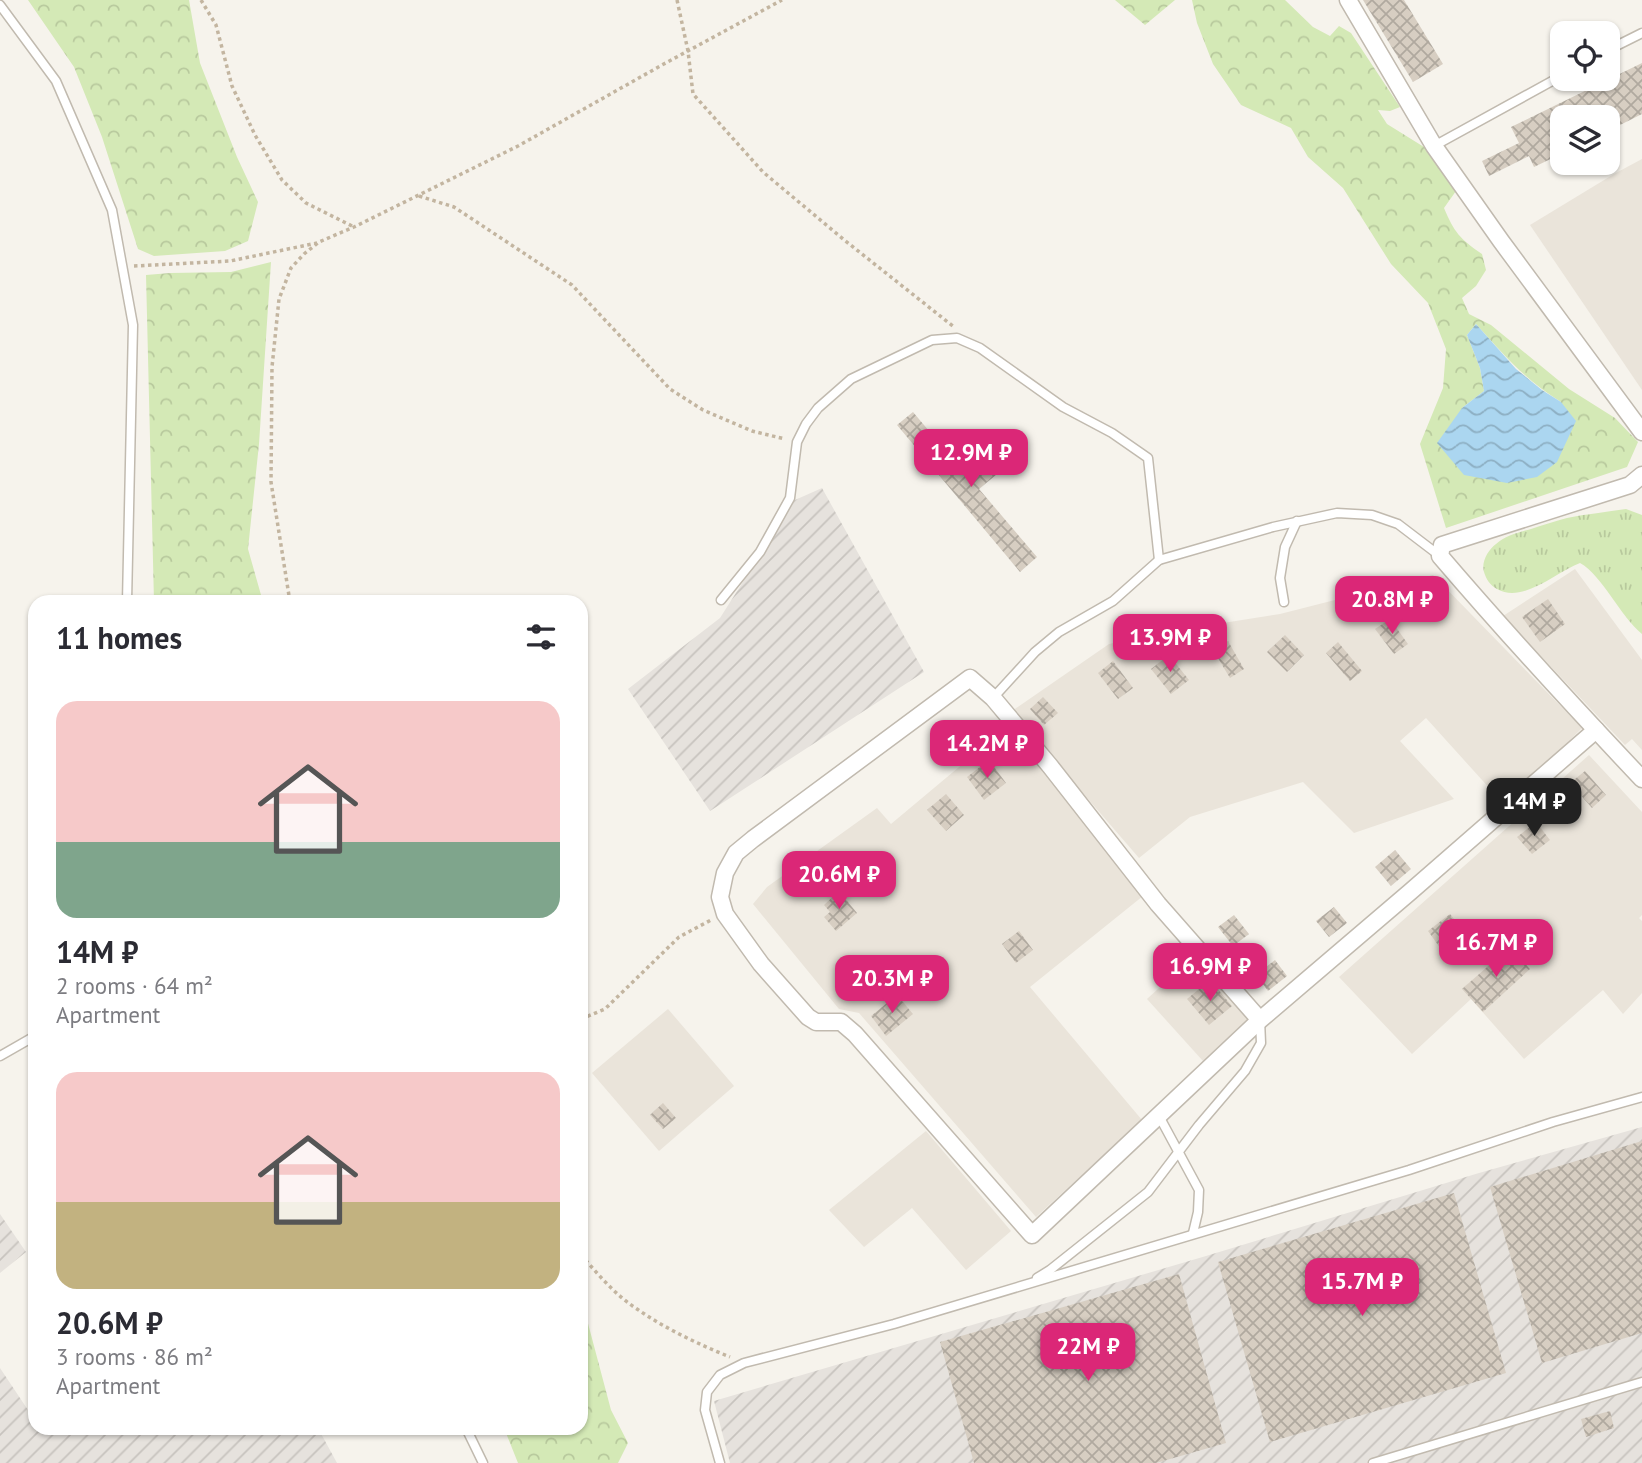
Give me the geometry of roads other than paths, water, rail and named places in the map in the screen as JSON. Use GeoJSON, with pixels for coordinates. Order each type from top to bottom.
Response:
{"type":"FeatureCollection","features":[{"type":"Feature","properties":{"kind":"street"},"geometry":{"type":"LineString","coordinates":[[1348,0],[1434,146],[1642,432]]}},
{"type":"Feature","properties":{"kind":"street"},"geometry":{"type":"LineString","coordinates":[[1642,475],[1630,485],[1442,545],[1440,556],[1642,779]]}},
{"type":"Feature","properties":{"kind":"street"},"geometry":{"type":"LineString","coordinates":[[1260,1020],[1158,904],[993,698],[970,678],[736,852],[725,873],[720,897],[725,914],[761,964],[808,1017],[816,1022],[842,1022],[855,1034],[1032,1235],[1260,1020],[1596,730]]}},
{"type":"Feature","properties":{"kind":"lane"},"geometry":{"type":"LineString","coordinates":[[0,5],[56,81],[112,210],[133,325],[127,595]]}},
{"type":"Feature","properties":{"kind":"lane"},"geometry":{"type":"LineString","coordinates":[[1620,44],[1642,33]]}},
{"type":"Feature","properties":{"kind":"lane"},"geometry":{"type":"LineString","coordinates":[[1434,146],[1550,82]]}},
{"type":"Feature","properties":{"kind":"lane"},"geometry":{"type":"LineString","coordinates":[[721,600],[760,552],[790,498],[797,442],[818,408],[851,379],[932,340],[957,338],[980,348],[1063,407],[1112,433],[1148,458],[1159,560]]}},
{"type":"Feature","properties":{"kind":"lane"},"geometry":{"type":"LineString","coordinates":[[993,698],[1035,652],[1059,632],[1113,601],[1159,560],[1297,521],[1337,513],[1373,514],[1398,524],[1440,556]]}},
{"type":"Feature","properties":{"kind":"lane"},"geometry":{"type":"LineString","coordinates":[[1284,601],[1280,578],[1285,547],[1297,521]]}},
{"type":"Feature","properties":{"kind":"lane"},"geometry":{"type":"LineString","coordinates":[[1029,1283],[1050,1270],[1148,1192],[1199,1125],[1245,1071],[1261,1044],[1260,1020]]}},
{"type":"Feature","properties":{"kind":"lane"},"geometry":{"type":"LineString","coordinates":[[0,1056],[28,1040]]}},
{"type":"Feature","properties":{"kind":"lane"},"geometry":{"type":"LineString","coordinates":[[720,1463],[705,1410],[707,1392],[720,1376],[744,1363],[894,1324],[1409,1170],[1553,1122],[1642,1097]]}},
{"type":"Feature","properties":{"kind":"lane"},"geometry":{"type":"LineString","coordinates":[[1159,1116],[1199,1190],[1193,1233]]}},
{"type":"Feature","properties":{"kind":"lane"},"geometry":{"type":"LineString","coordinates":[[1373,1463],[1642,1382]]}},
{"type":"Feature","properties":{"kind":"lane"},"geometry":{"type":"LineString","coordinates":[[469,1435],[483,1463]]}},
{"type":"Feature","properties":{"kind":"water"},"geometry":{"type":"Polygon","coordinates":[[[1476,324],[1516,369],[1561,402],[1576,421],[1557,462],[1537,477],[1507,483],[1464,475],[1437,443],[1462,408],[1484,391],[1480,368],[1467,335],[1476,324]]]}}]}
